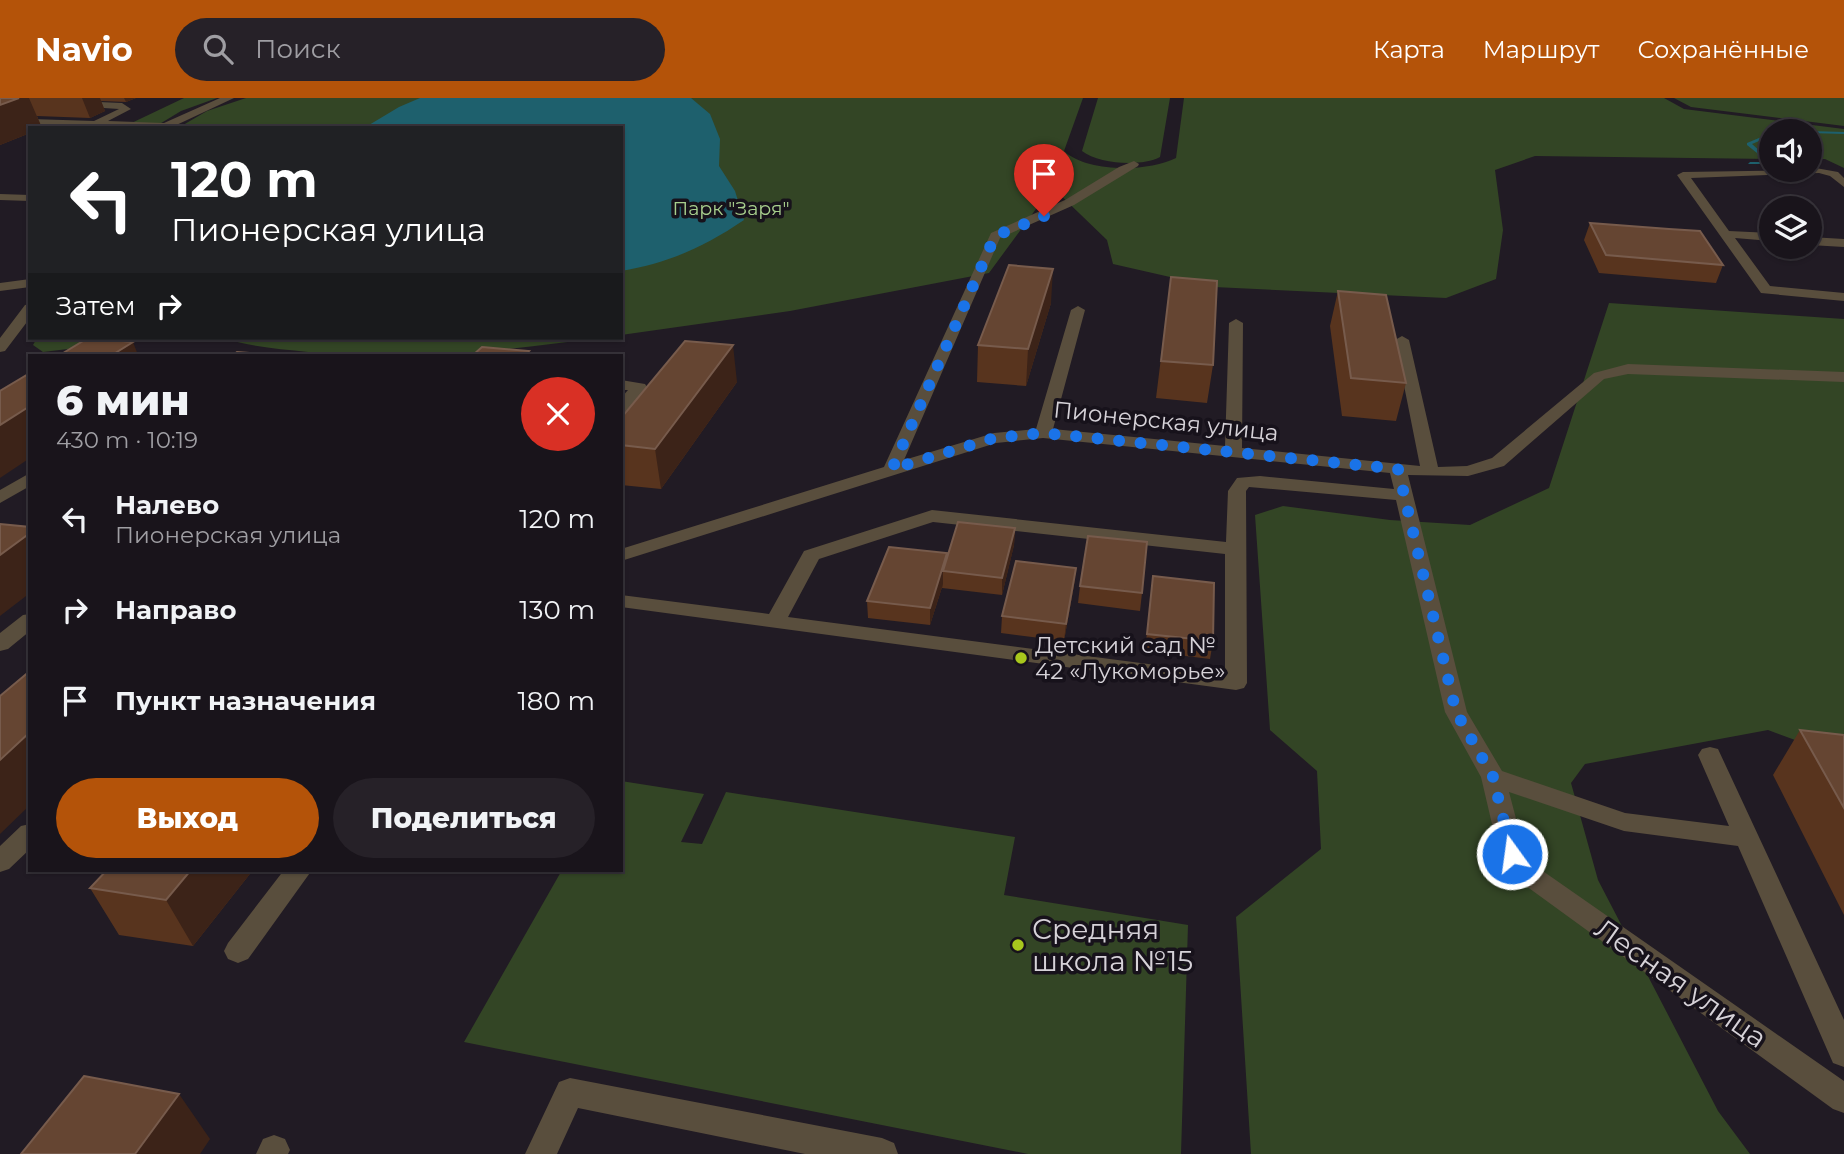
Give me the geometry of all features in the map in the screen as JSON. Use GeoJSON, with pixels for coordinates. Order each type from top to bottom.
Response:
{"type":"FeatureCollection","features":[{"type":"Feature","properties":{"kind":"street"},"geometry":{"type":"LineString","coordinates":[[165,126],[229,98]]}},
{"type":"Feature","properties":{"kind":"street"},"geometry":{"type":"LineString","coordinates":[[68,104],[122,106],[126,109],[93,124]]}},
{"type":"Feature","properties":{"kind":"street"},"geometry":{"type":"LineString","coordinates":[[0,121],[140,126]]}},
{"type":"Feature","properties":{"kind":"street"},"geometry":{"type":"LineString","coordinates":[[892,469],[995,236],[1044,216],[1097,188],[1113,168],[1134,164]]}},
{"type":"Feature","properties":{"kind":"street"},"geometry":{"type":"LineString","coordinates":[[1844,184],[1834,174],[1819,170],[1683,176],[1766,290],[1844,297]]}},
{"type":"Feature","properties":{"kind":"street"},"geometry":{"type":"LineString","coordinates":[[0,197],[28,198]]}},
{"type":"Feature","properties":{"kind":"street"},"geometry":{"type":"LineString","coordinates":[[1725,234],[1759,236]]}},
{"type":"Feature","properties":{"kind":"street"},"geometry":{"type":"LineString","coordinates":[[1822,242],[1844,243]]}},
{"type":"Feature","properties":{"kind":"street"},"geometry":{"type":"LineString","coordinates":[[0,286],[28,283]]}},
{"type":"Feature","properties":{"kind":"street"},"geometry":{"type":"LineString","coordinates":[[3,340],[28,310]]}},
{"type":"Feature","properties":{"kind":"street"},"geometry":{"type":"LineString","coordinates":[[1043,433],[1078,310]]}},
{"type":"Feature","properties":{"kind":"street"},"geometry":{"type":"LineString","coordinates":[[1233,452],[1236,323]]}},
{"type":"Feature","properties":{"kind":"street"},"geometry":{"type":"LineString","coordinates":[[1402,340],[1430,472]]}},
{"type":"Feature","properties":{"kind":"street","name":"Пионерская улица"},"geometry":{"type":"LineString","coordinates":[[623,554],[994,438],[1043,433],[1430,472],[1468,471],[1498,462],[1599,376],[1628,369],[1844,377]]}},
{"type":"Feature","properties":{"kind":"street"},"geometry":{"type":"LineString","coordinates":[[623,385],[639,387],[623,406]]}},
{"type":"Feature","properties":{"kind":"street"},"geometry":{"type":"LineString","coordinates":[[1398,469],[1456,712],[1493,777],[1624,822],[1748,838]]}},
{"type":"Feature","properties":{"kind":"street"},"geometry":{"type":"LineString","coordinates":[[0,498],[28,479]]}},
{"type":"Feature","properties":{"kind":"street"},"geometry":{"type":"LineString","coordinates":[[623,601],[1236,683],[1237,491],[1243,482],[1260,481],[1405,495]]}},
{"type":"Feature","properties":{"kind":"street"},"geometry":{"type":"LineString","coordinates":[[775,622],[810,555],[932,516],[1235,549]]}},
{"type":"Feature","properties":{"kind":"street"},"geometry":{"type":"LineString","coordinates":[[0,644],[28,622]]}},
{"type":"Feature","properties":{"kind":"street"},"geometry":{"type":"LineString","coordinates":[[1710,755],[1844,1053]]}},
{"type":"Feature","properties":{"kind":"street","name":"Лесная улица"},"geometry":{"type":"LineString","coordinates":[[1493,777],[1517,866],[1844,1099]]}},
{"type":"Feature","properties":{"kind":"street"},"geometry":{"type":"LineString","coordinates":[[0,862],[28,835]]}},
{"type":"Feature","properties":{"kind":"street"},"geometry":{"type":"LineString","coordinates":[[238,951],[297,872]]}},
{"type":"Feature","properties":{"kind":"street"},"geometry":{"type":"LineString","coordinates":[[541,1154],[569,1092],[882,1154]]}},
{"type":"Feature","properties":{"kind":"green space"},"geometry":{"type":"Polygon","coordinates":[[[184,98],[217,98],[181,111],[156,126],[125,126],[184,98]]]}},
{"type":"Feature","properties":{"kind":"green space","name":"Парк \"Заря\""},"geometry":{"type":"Polygon","coordinates":[[[246,98],[1083,98],[1064,151],[1075,158],[1103,167],[1135,168],[1176,158],[1184,98],[1664,98],[1684,109],[1764,119],[1759,119],[1759,159],[1535,156],[1495,170],[1503,230],[1496,279],[1446,298],[1214,287],[1113,264],[1107,240],[1052,187],[989,273],[790,311],[623,335],[623,126],[181,126],[207,111],[246,98]]]}},
{"type":"Feature","properties":{"kind":"green space"},"geometry":{"type":"Polygon","coordinates":[[[1098,98],[1170,98],[1160,157],[1142,162],[1120,163],[1099,159],[1082,151],[1098,98]]]}},
{"type":"Feature","properties":{"kind":"green space"},"geometry":{"type":"Polygon","coordinates":[[[1674,98],[1844,98],[1844,126],[1822,123],[1822,119],[1788,119],[1691,107],[1674,98]]]}},
{"type":"Feature","properties":{"kind":"green space"},"geometry":{"type":"Polygon","coordinates":[[[1822,126],[1844,129],[1844,168],[1822,159],[1822,126]]]}},
{"type":"Feature","properties":{"kind":"green space"},"geometry":{"type":"Polygon","coordinates":[[[1609,303],[1844,319],[1844,758],[1768,730],[1585,764],[1571,783],[1598,880],[1718,1111],[1750,1154],[1251,1154],[1236,917],[1321,849],[1317,771],[1270,730],[1255,515],[1283,506],[1390,520],[1470,525],[1549,488],[1609,303]]]}},
{"type":"Feature","properties":{"kind":"green space"},"geometry":{"type":"Polygon","coordinates":[[[36,340],[138,340],[43,352],[33,345],[36,340]]]}},
{"type":"Feature","properties":{"kind":"green space"},"geometry":{"type":"Polygon","coordinates":[[[230,340],[582,340],[453,354],[333,354],[230,340]]]}},
{"type":"Feature","properties":{"kind":"green space"},"geometry":{"type":"Polygon","coordinates":[[[623,781],[704,794],[681,842],[702,844],[726,792],[1015,837],[1004,895],[1188,925],[1181,1154],[1028,1154],[464,1042],[561,872],[623,872],[623,781]]]}},
{"type":"Feature","properties":{"kind":"water"},"geometry":{"type":"Polygon","coordinates":[[[420,98],[691,98],[710,114],[720,139],[719,166],[735,191],[744,220],[686,253],[623,271],[623,126],[367,126],[420,98]]]}},
{"type":"Feature","properties":{"kind":"building"},"geometry":{"type":"Polygon","coordinates":[[[0,98],[19,98],[0,105],[0,98]]]}},
{"type":"Feature","properties":{"kind":"building"},"geometry":{"type":"Polygon","coordinates":[[[1590,223],[1700,231],[1723,265],[1606,255],[1590,223]]]}},
{"type":"Feature","properties":{"kind":"building"},"geometry":{"type":"Polygon","coordinates":[[[1009,265],[1053,269],[1028,349],[978,345],[1009,265]]]}},
{"type":"Feature","properties":{"kind":"building"},"geometry":{"type":"Polygon","coordinates":[[[1171,277],[1217,281],[1213,365],[1161,361],[1171,277]]]}},
{"type":"Feature","properties":{"kind":"building"},"geometry":{"type":"Polygon","coordinates":[[[1338,291],[1386,295],[1406,383],[1351,378],[1338,291]]]}},
{"type":"Feature","properties":{"kind":"building"},"geometry":{"type":"Polygon","coordinates":[[[85,340],[133,342],[114,354],[62,354],[85,340]]]}},
{"type":"Feature","properties":{"kind":"building"},"geometry":{"type":"Polygon","coordinates":[[[685,341],[733,345],[655,449],[623,445],[623,416],[685,341]]]}},
{"type":"Feature","properties":{"kind":"building"},"geometry":{"type":"Polygon","coordinates":[[[482,347],[529,351],[526,354],[474,354],[482,347]]]}},
{"type":"Feature","properties":{"kind":"building"},"geometry":{"type":"Polygon","coordinates":[[[28,374],[28,407],[0,425],[0,391],[28,374]]]}},
{"type":"Feature","properties":{"kind":"building"},"geometry":{"type":"Polygon","coordinates":[[[958,522],[1015,528],[1002,578],[943,571],[958,522]]]}},
{"type":"Feature","properties":{"kind":"building"},"geometry":{"type":"Polygon","coordinates":[[[0,524],[28,527],[28,534],[0,555],[0,524]]]}},
{"type":"Feature","properties":{"kind":"building"},"geometry":{"type":"Polygon","coordinates":[[[1088,536],[1147,542],[1142,593],[1080,586],[1088,536]]]}},
{"type":"Feature","properties":{"kind":"building"},"geometry":{"type":"Polygon","coordinates":[[[889,547],[947,553],[930,608],[867,601],[889,547]]]}},
{"type":"Feature","properties":{"kind":"building"},"geometry":{"type":"Polygon","coordinates":[[[1016,561],[1076,568],[1066,624],[1002,616],[1016,561]]]}},
{"type":"Feature","properties":{"kind":"building"},"geometry":{"type":"Polygon","coordinates":[[[1153,576],[1214,583],[1213,641],[1147,634],[1153,576]]]}},
{"type":"Feature","properties":{"kind":"building"},"geometry":{"type":"Polygon","coordinates":[[[28,673],[28,734],[0,760],[0,696],[28,673]]]}},
{"type":"Feature","properties":{"kind":"building"},"geometry":{"type":"Polygon","coordinates":[[[1800,730],[1844,735],[1844,808],[1800,730]]]}},
{"type":"Feature","properties":{"kind":"building"},"geometry":{"type":"Polygon","coordinates":[[[105,872],[189,872],[166,900],[90,888],[105,872]]]}},
{"type":"Feature","properties":{"kind":"building"},"geometry":{"type":"Polygon","coordinates":[[[84,1076],[179,1094],[135,1154],[21,1154],[84,1076]]]}},
{"type":"Feature","properties":{"kind":"waterway"},"geometry":{"type":"LineString","coordinates":[[1822,132],[1844,133]]}},
{"type":"Feature","properties":{"kind":"waterway"},"geometry":{"type":"LineString","coordinates":[[1759,139],[1749,144],[1759,152]]}},
{"type":"Feature","properties":{"kind":"waterway"},"geometry":{"type":"LineString","coordinates":[[1750,163],[1759,163]]}},
{"type":"Feature","properties":{"kind":"place","name":"Детский сад № 42 «Лукоморье»"},"geometry":{"type":"Point","coordinates":[1021,658]}},
{"type":"Feature","properties":{"kind":"place","name":"Средняя школа №15"},"geometry":{"type":"Point","coordinates":[1018,945]}},
{"type":"Feature","properties":{"kind":"route"},"geometry":{"type":"LineString","coordinates":[[1044,216],[995,236],[892,469],[994,438],[1043,433],[1398,469],[1456,712],[1493,777],[1512,854]]}}]}
